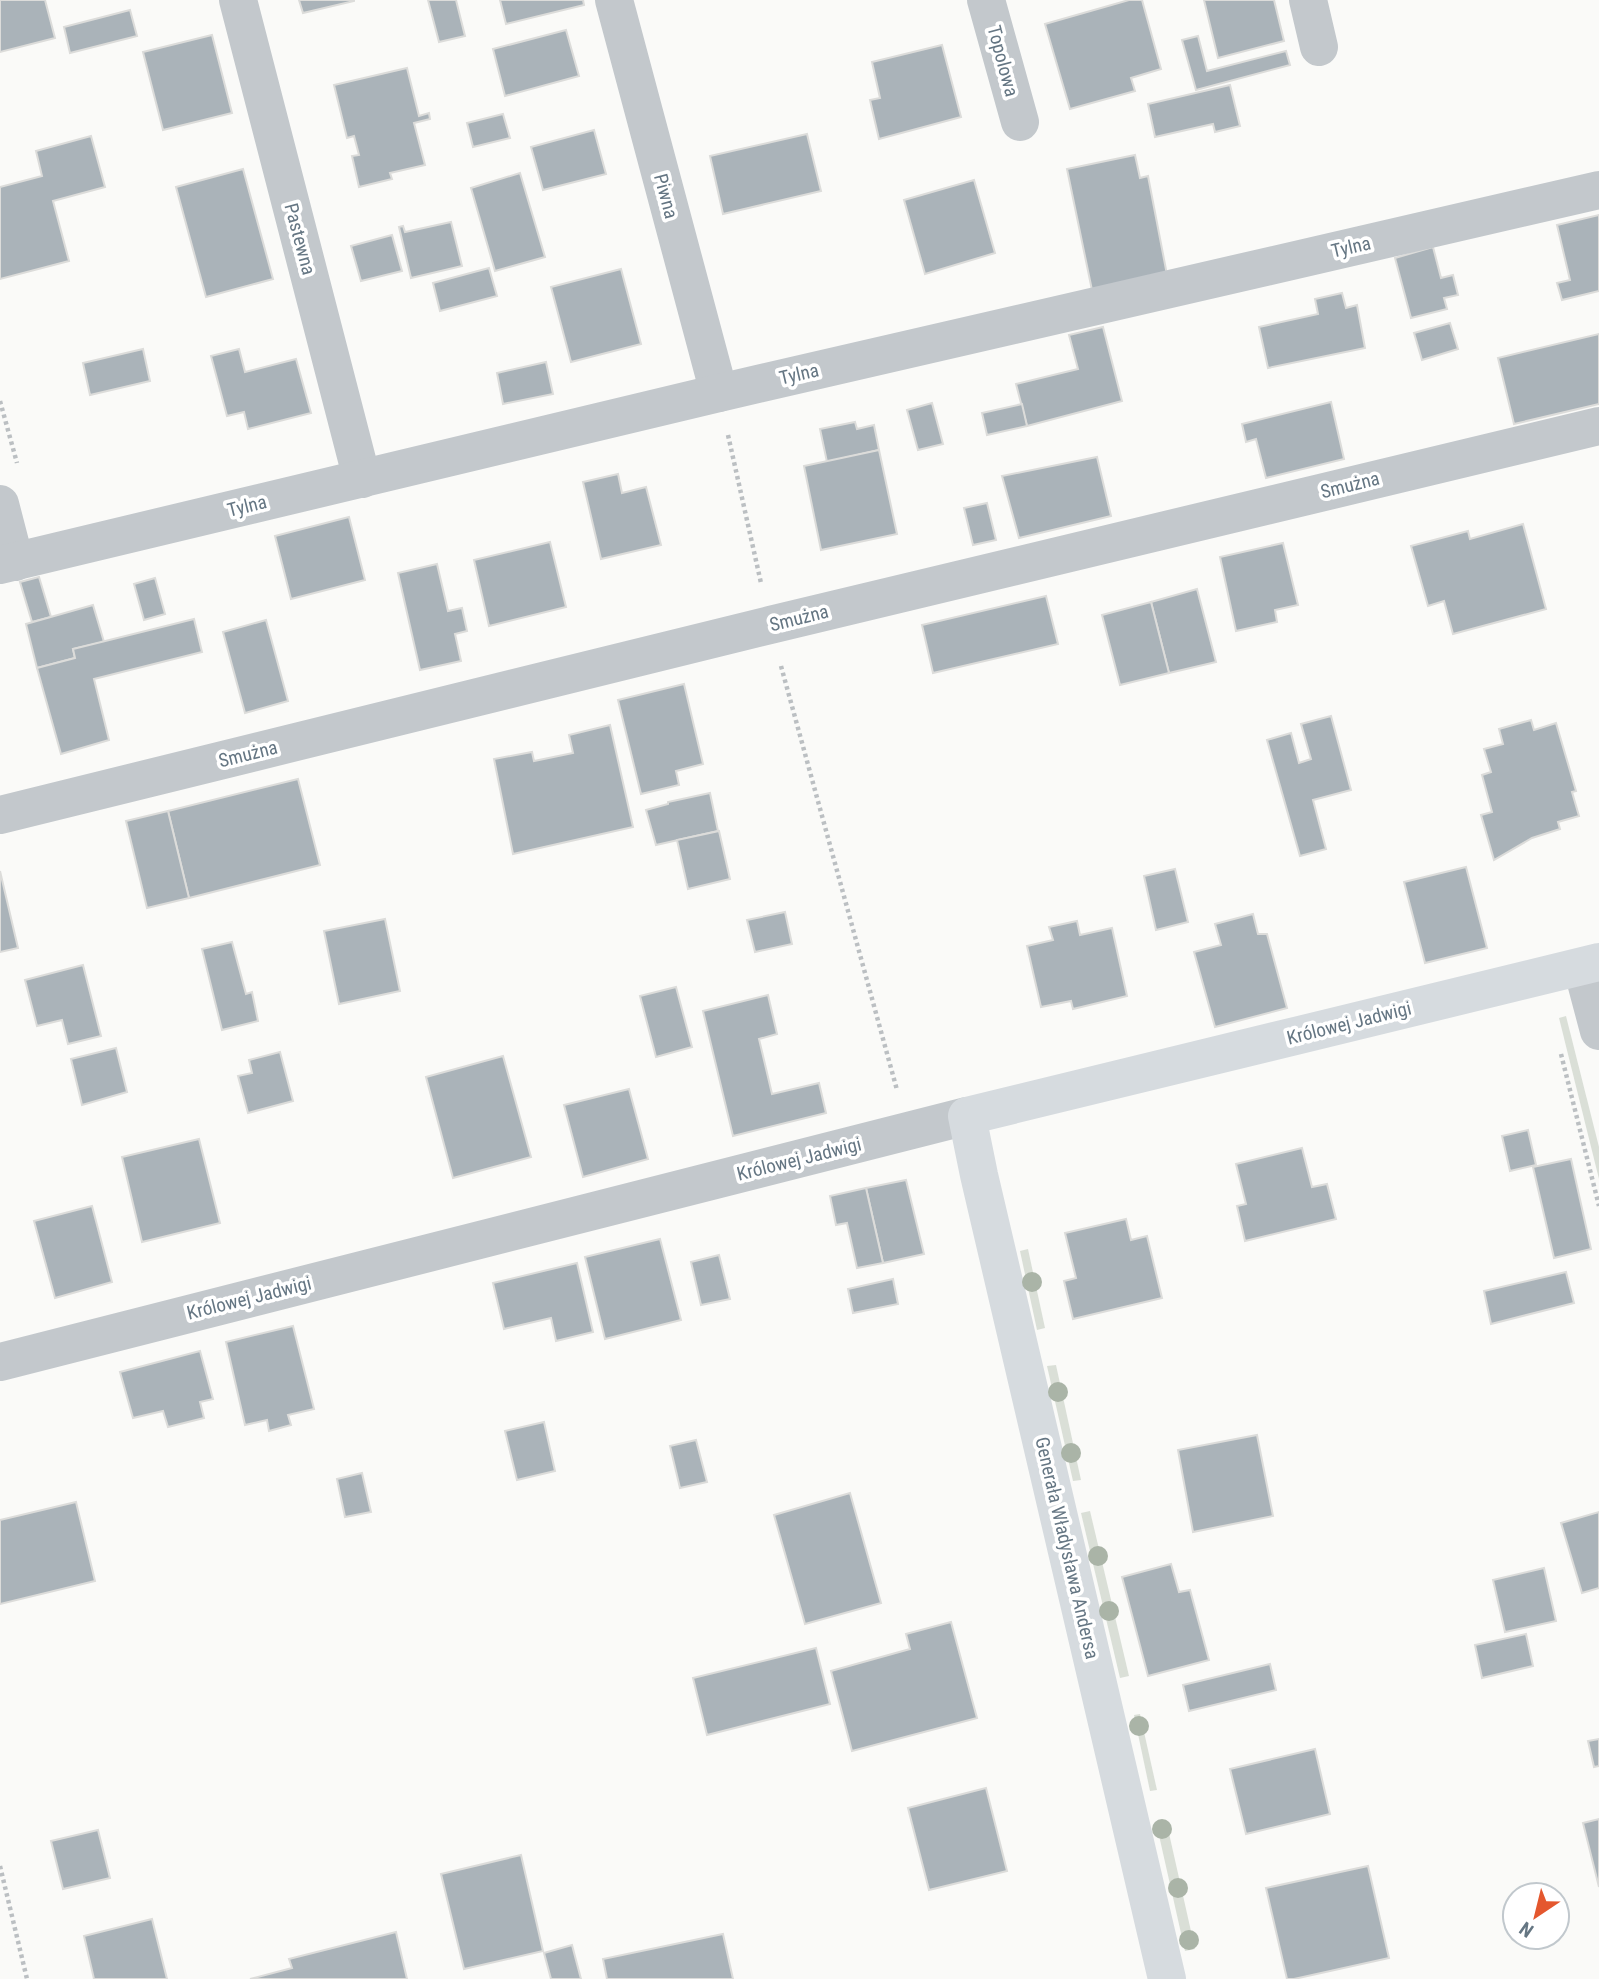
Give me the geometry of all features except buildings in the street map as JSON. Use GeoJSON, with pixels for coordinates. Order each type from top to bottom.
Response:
{"type":"FeatureCollection","features":[{"type":"Feature","properties":{"kind":"street","name":"Pastewna"},"geometry":{"type":"LineString","coordinates":[[238,0],[362,479]]}},
{"type":"Feature","properties":{"kind":"street","name":"Piwna"},"geometry":{"type":"LineString","coordinates":[[614,0],[719,393]]}},
{"type":"Feature","properties":{"kind":"street","name":"Topolowa"},"geometry":{"type":"LineString","coordinates":[[986,0],[1020,122]]}},
{"type":"Feature","properties":{"kind":"street"},"geometry":{"type":"LineString","coordinates":[[1308,0],[1320,47]]}},
{"type":"Feature","properties":{"kind":"street","name":"Tylna"},"geometry":{"type":"LineString","coordinates":[[7,563],[719,393],[1599,190]]}},
{"type":"Feature","properties":{"kind":"street","name":"Smużna"},"geometry":{"type":"LineString","coordinates":[[0,815],[770,625],[1599,426]]}},
{"type":"Feature","properties":{"kind":"street"},"geometry":{"type":"LineString","coordinates":[[0,503],[7,563]]}},
{"type":"Feature","properties":{"kind":"street"},"geometry":{"type":"LineString","coordinates":[[1590,964],[1599,1031]]}},
{"type":"Feature","properties":{"kind":"street","name":"Królowej Jadwigi"},"geometry":{"type":"LineString","coordinates":[[0,1362],[967,1116],[1590,964]]}},
{"type":"Feature","properties":{"kind":"street","name":"Generała Władysława Andersa"},"geometry":{"type":"LineString","coordinates":[[967,1116],[1167,1979]]}},
{"type":"Feature","properties":{"kind":"path"},"geometry":{"type":"LineString","coordinates":[[719,393],[770,625],[898,1093]]}},
{"type":"Feature","properties":{"kind":"path"},"geometry":{"type":"LineString","coordinates":[[1560,1048],[1599,1206]]}},
{"type":"Feature","properties":{"kind":"path"},"geometry":{"type":"LineString","coordinates":[[0,1866],[27,1979]]}},
{"type":"Feature","properties":{"kind":"shaded area"},"geometry":{"type":"Polygon","coordinates":[[[1566,1016],[1599,1147],[1599,1179],[1559,1018],[1566,1016]]]}},
{"type":"Feature","properties":{"kind":"shaded area"},"geometry":{"type":"Polygon","coordinates":[[[1028,1249],[1045,1328],[1037,1330],[1020,1251],[1028,1249]]]}},
{"type":"Feature","properties":{"kind":"shaded area"},"geometry":{"type":"Polygon","coordinates":[[[1056,1365],[1081,1480],[1073,1481],[1047,1366],[1056,1365]]]}},
{"type":"Feature","properties":{"kind":"shaded area"},"geometry":{"type":"Polygon","coordinates":[[[1090,1511],[1129,1676],[1120,1678],[1081,1513],[1090,1511]]]}},
{"type":"Feature","properties":{"kind":"shaded area"},"geometry":{"type":"Polygon","coordinates":[[[1140,1714],[1157,1790],[1150,1791],[1134,1715],[1140,1714]]]}},
{"type":"Feature","properties":{"kind":"shaded area"},"geometry":{"type":"Polygon","coordinates":[[[1166,1820],[1195,1949],[1185,1951],[1156,1822],[1166,1820]]]}}]}
